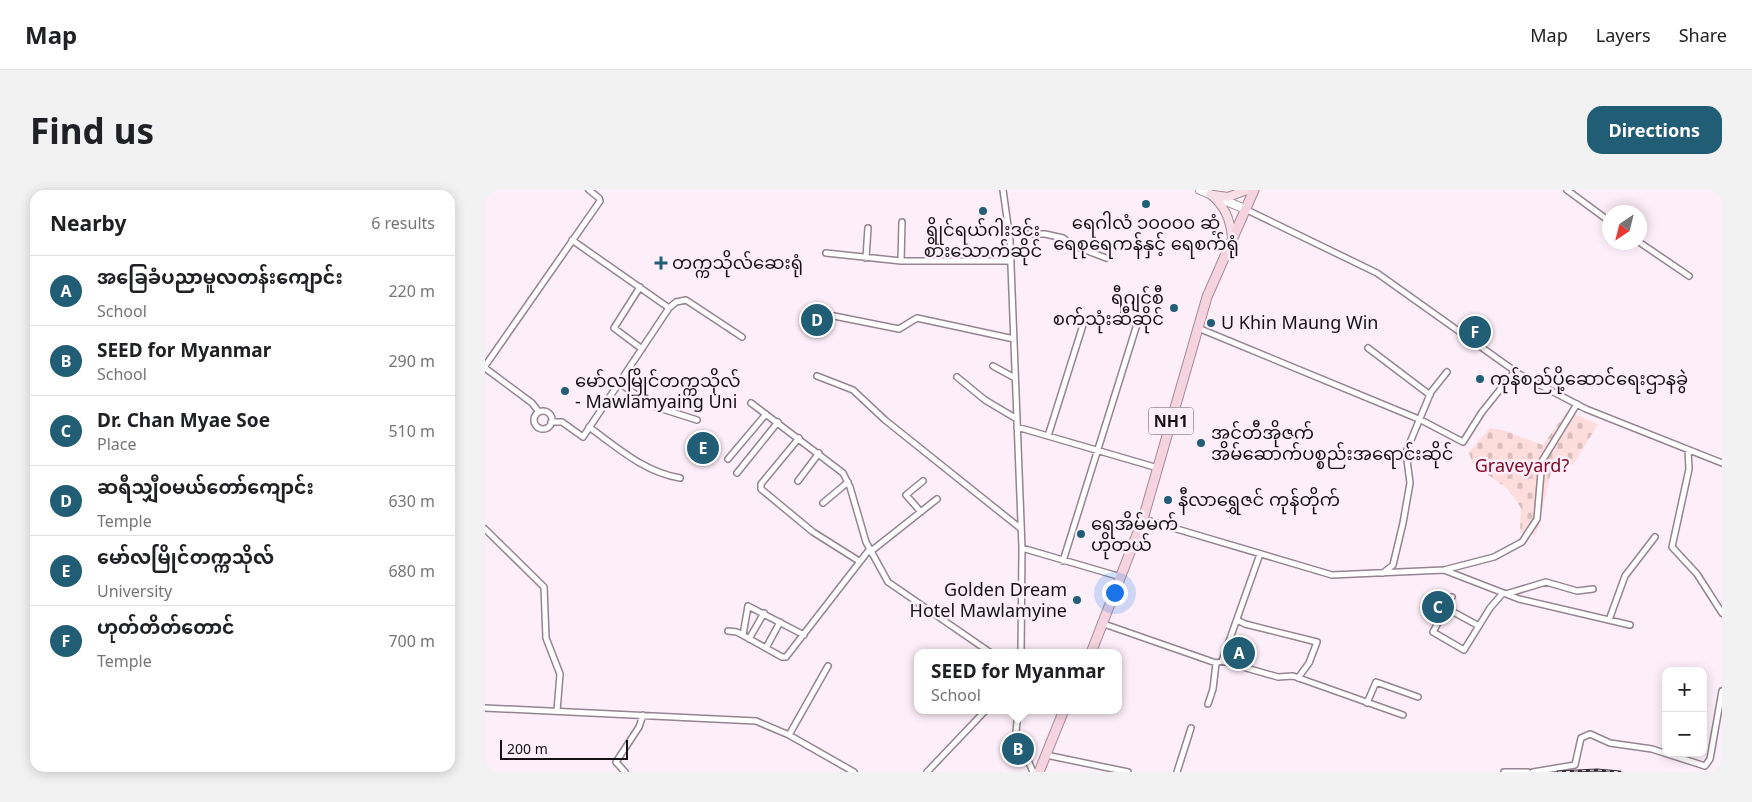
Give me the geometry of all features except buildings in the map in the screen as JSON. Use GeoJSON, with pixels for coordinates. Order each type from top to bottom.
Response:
{"type":"FeatureCollection","features":[{"type":"Feature","properties":{"kind":"highway","name":"NH1"},"geometry":{"type":"LineString","coordinates":[[1093,649],[1143,519],[1207,297],[1254,190]]}},
{"type":"Feature","properties":{"kind":"highway"},"geometry":{"type":"LineString","coordinates":[[1039,772],[1062,714]]}},
{"type":"Feature","properties":{"kind":"main road"},"geometry":{"type":"LineString","coordinates":[[1200,190],[1245,209]]}},
{"type":"Feature","properties":{"kind":"main road"},"geometry":{"type":"LineString","coordinates":[[1211,194],[1227,197],[1247,190]]}},
{"type":"Feature","properties":{"kind":"main road"},"geometry":{"type":"LineString","coordinates":[[1211,194],[1223,206],[1230,221],[1232,237]]}},
{"type":"Feature","properties":{"kind":"street"},"geometry":{"type":"LineString","coordinates":[[539,412],[532,403],[485,367],[600,202],[599,198],[589,190]]}},
{"type":"Feature","properties":{"kind":"street"},"geometry":{"type":"LineString","coordinates":[[1003,190],[1011,261],[1022,548],[1021,649]]}},
{"type":"Feature","properties":{"kind":"street"},"geometry":{"type":"LineString","coordinates":[[1567,190],[1602,216]]}},
{"type":"Feature","properties":{"kind":"street"},"geometry":{"type":"LineString","coordinates":[[1245,209],[1377,273],[1515,371],[1577,404],[1722,463]]}},
{"type":"Feature","properties":{"kind":"street"},"geometry":{"type":"LineString","coordinates":[[901,261],[902,222]]}},
{"type":"Feature","properties":{"kind":"street"},"geometry":{"type":"LineString","coordinates":[[867,258],[868,228]]}},
{"type":"Feature","properties":{"kind":"street"},"geometry":{"type":"LineString","coordinates":[[1009,234],[1045,234],[1063,238],[1071,245],[1106,258]]}},
{"type":"Feature","properties":{"kind":"street"},"geometry":{"type":"LineString","coordinates":[[572,240],[669,308]]}},
{"type":"Feature","properties":{"kind":"street"},"geometry":{"type":"LineString","coordinates":[[1647,247],[1689,276]]}},
{"type":"Feature","properties":{"kind":"street"},"geometry":{"type":"LineString","coordinates":[[826,253],[901,261],[1011,261]]}},
{"type":"Feature","properties":{"kind":"street"},"geometry":{"type":"LineString","coordinates":[[640,287],[614,328],[642,348]]}},
{"type":"Feature","properties":{"kind":"street"},"geometry":{"type":"LineString","coordinates":[[551,422],[549,414],[545,411],[539,412],[534,418],[536,425],[545,428],[551,422],[562,422],[583,437],[669,308],[676,302],[687,300],[742,337]]}},
{"type":"Feature","properties":{"kind":"street"},"geometry":{"type":"LineString","coordinates":[[834,316],[899,329],[917,318],[1014,339]]}},
{"type":"Feature","properties":{"kind":"street"},"geometry":{"type":"LineString","coordinates":[[1063,561],[1138,321]]}},
{"type":"Feature","properties":{"kind":"street"},"geometry":{"type":"LineString","coordinates":[[1048,436],[1083,326]]}},
{"type":"Feature","properties":{"kind":"street"},"geometry":{"type":"LineString","coordinates":[[1198,327],[1421,420],[1463,442],[1482,412],[1515,371]]}},
{"type":"Feature","properties":{"kind":"street"},"geometry":{"type":"LineString","coordinates":[[1368,348],[1430,396]]}},
{"type":"Feature","properties":{"kind":"street"},"geometry":{"type":"LineString","coordinates":[[993,366],[1015,378]]}},
{"type":"Feature","properties":{"kind":"street"},"geometry":{"type":"LineString","coordinates":[[1382,573],[1393,564],[1410,482],[1406,452],[1430,396],[1447,372]]}},
{"type":"Feature","properties":{"kind":"street"},"geometry":{"type":"LineString","coordinates":[[817,376],[853,390],[885,420],[1021,528]]}},
{"type":"Feature","properties":{"kind":"street"},"geometry":{"type":"LineString","coordinates":[[957,377],[985,400],[1017,419]]}},
{"type":"Feature","properties":{"kind":"street"},"geometry":{"type":"LineString","coordinates":[[619,383],[653,406],[697,420]]}},
{"type":"Feature","properties":{"kind":"street"},"geometry":{"type":"LineString","coordinates":[[751,403],[840,470],[848,482],[870,551],[888,582],[985,649]]}},
{"type":"Feature","properties":{"kind":"street"},"geometry":{"type":"LineString","coordinates":[[1143,519],[1332,575],[1444,570],[1494,557],[1522,542],[1537,519],[1543,461],[1577,404]]}},
{"type":"Feature","properties":{"kind":"street"},"geometry":{"type":"LineString","coordinates":[[728,459],[766,414]]}},
{"type":"Feature","properties":{"kind":"street"},"geometry":{"type":"LineString","coordinates":[[737,473],[777,422]]}},
{"type":"Feature","properties":{"kind":"street"},"geometry":{"type":"LineString","coordinates":[[589,427],[645,467],[661,475],[680,478]]}},
{"type":"Feature","properties":{"kind":"street"},"geometry":{"type":"LineString","coordinates":[[1017,428],[1158,468]]}},
{"type":"Feature","properties":{"kind":"street"},"geometry":{"type":"LineString","coordinates":[[799,438],[761,484],[761,489],[813,532],[859,561]]}},
{"type":"Feature","properties":{"kind":"street"},"geometry":{"type":"LineString","coordinates":[[1689,450],[1689,469],[1672,547],[1697,574],[1722,613]]}},
{"type":"Feature","properties":{"kind":"street"},"geometry":{"type":"LineString","coordinates":[[798,481],[819,453]]}},
{"type":"Feature","properties":{"kind":"street"},"geometry":{"type":"LineString","coordinates":[[921,512],[906,495],[923,481]]}},
{"type":"Feature","properties":{"kind":"street"},"geometry":{"type":"LineString","coordinates":[[823,503],[848,482]]}},
{"type":"Feature","properties":{"kind":"street"},"geometry":{"type":"LineString","coordinates":[[728,632],[743,635],[782,657],[786,657],[859,561],[937,499]]}},
{"type":"Feature","properties":{"kind":"street"},"geometry":{"type":"LineString","coordinates":[[485,529],[544,587],[545,638],[560,674],[557,684],[557,711]]}},
{"type":"Feature","properties":{"kind":"street"},"geometry":{"type":"LineString","coordinates":[[1609,620],[1625,576],[1655,537]]}},
{"type":"Feature","properties":{"kind":"street"},"geometry":{"type":"LineString","coordinates":[[1022,548],[1121,577]]}},
{"type":"Feature","properties":{"kind":"street"},"geometry":{"type":"LineString","coordinates":[[1222,661],[1260,554]]}},
{"type":"Feature","properties":{"kind":"street"},"geometry":{"type":"LineString","coordinates":[[1444,570],[1504,594],[1630,625]]}},
{"type":"Feature","properties":{"kind":"street"},"geometry":{"type":"LineString","coordinates":[[1453,597],[1433,632],[1464,650],[1490,608],[1504,594],[1546,582],[1577,591],[1593,589]]}},
{"type":"Feature","properties":{"kind":"street"},"geometry":{"type":"LineString","coordinates":[[743,635],[747,606],[804,635]]}},
{"type":"Feature","properties":{"kind":"street"},"geometry":{"type":"LineString","coordinates":[[1447,608],[1479,626]]}},
{"type":"Feature","properties":{"kind":"street"},"geometry":{"type":"LineString","coordinates":[[749,639],[764,613]]}},
{"type":"Feature","properties":{"kind":"street"},"geometry":{"type":"LineString","coordinates":[[1237,620],[1245,624],[1317,642],[1309,663],[1298,678]]}},
{"type":"Feature","properties":{"kind":"street"},"geometry":{"type":"LineString","coordinates":[[765,648],[780,622]]}},
{"type":"Feature","properties":{"kind":"street"},"geometry":{"type":"LineString","coordinates":[[1104,624],[1216,664],[1222,661],[1278,677],[1293,676],[1403,715]]}},
{"type":"Feature","properties":{"kind":"street"},"geometry":{"type":"LineString","coordinates":[[1208,704],[1213,690],[1216,664]]}},
{"type":"Feature","properties":{"kind":"street"},"geometry":{"type":"LineString","coordinates":[[789,735],[828,666]]}},
{"type":"Feature","properties":{"kind":"street"},"geometry":{"type":"LineString","coordinates":[[1367,702],[1376,682],[1418,697]]}},
{"type":"Feature","properties":{"kind":"street"},"geometry":{"type":"LineString","coordinates":[[1533,772],[1575,765],[1581,738],[1590,734],[1610,743],[1652,750],[1705,766],[1710,759],[1722,691]]}},
{"type":"Feature","properties":{"kind":"street"},"geometry":{"type":"LineString","coordinates":[[485,708],[756,721],[789,735],[854,772]]}},
{"type":"Feature","properties":{"kind":"street"},"geometry":{"type":"LineString","coordinates":[[927,772],[982,714]]}},
{"type":"Feature","properties":{"kind":"street"},"geometry":{"type":"LineString","coordinates":[[1018,714],[1016,732],[1033,772]]}},
{"type":"Feature","properties":{"kind":"street"},"geometry":{"type":"LineString","coordinates":[[625,772],[616,762],[639,727],[643,715]]}},
{"type":"Feature","properties":{"kind":"street"},"geometry":{"type":"LineString","coordinates":[[1177,772],[1191,728]]}},
{"type":"Feature","properties":{"kind":"street"},"geometry":{"type":"LineString","coordinates":[[1045,755],[1128,772]]}},
{"type":"Feature","properties":{"kind":"street"},"geometry":{"type":"LineString","coordinates":[[1504,772],[1528,772]]}},
{"type":"Feature","properties":{"kind":"green space","name":"Graveyard?"},"geometry":{"type":"Polygon","coordinates":[[[1567,411],[1598,424],[1573,465],[1557,458],[1551,472],[1536,535],[1520,532],[1521,508],[1509,490],[1472,463],[1469,452],[1490,428],[1503,430],[1543,445],[1567,411]]]}},
{"type":"Feature","properties":{"kind":"railway"},"geometry":{"type":"LineString","coordinates":[[1558,772],[1597,770],[1620,772]]}},
{"type":"Feature","properties":{"kind":"place","name":"ရေဂါလံ ၁၀၀၀၀ ဆံ့ ရေစုရေကန်နှင့် ရေစက်ရုံ"},"geometry":{"type":"Point","coordinates":[1146,204]}},
{"type":"Feature","properties":{"kind":"place","name":"ရွိုင်ရယ်ဂါးဒင်း စားသောက်ဆိုင်"},"geometry":{"type":"Point","coordinates":[983,211]}},
{"type":"Feature","properties":{"kind":"place","name":"တက္ကသိုလ်ဆေးရုံ"},"geometry":{"type":"Point","coordinates":[661,263]}},
{"type":"Feature","properties":{"kind":"place","name":"ရီဂျင်စီ စက်သုံးဆီဆိုင်"},"geometry":{"type":"Point","coordinates":[1174,308]}},
{"type":"Feature","properties":{"kind":"place","name":"ဆရီသျှီဝမယ်တော်ကျောင်း"},"geometry":{"type":"Point","coordinates":[817,320]}},
{"type":"Feature","properties":{"kind":"place","name":"U Khin Maung Win"},"geometry":{"type":"Point","coordinates":[1211,323]}},
{"type":"Feature","properties":{"kind":"place","name":"ဟုတ်တိတ်တောင်"},"geometry":{"type":"Point","coordinates":[1475,332]}},
{"type":"Feature","properties":{"kind":"place","name":"ကုန်စည်ပို့ဆောင်ရေးဌာနခွဲ"},"geometry":{"type":"Point","coordinates":[1480,379]}},
{"type":"Feature","properties":{"kind":"place","name":"မော်လမြိုင်တက္ကသိုလ် - Mawlamyaing Uni"},"geometry":{"type":"Point","coordinates":[565,391]}},
{"type":"Feature","properties":{"kind":"place","name":"အင်တီအိုဇက် အိမ်ဆောက်ပစ္စည်းအရောင်းဆိုင်"},"geometry":{"type":"Point","coordinates":[1201,443]}},
{"type":"Feature","properties":{"kind":"place","name":"မော်လမြိုင်တက္ကသိုလ်"},"geometry":{"type":"Point","coordinates":[703,448]}},
{"type":"Feature","properties":{"kind":"place","name":"နီလာရွှေဇင် ကုန်တိုက်"},"geometry":{"type":"Point","coordinates":[1168,500]}},
{"type":"Feature","properties":{"kind":"place","name":"ရွှေအိမ်မက် ဟိုတယ်"},"geometry":{"type":"Point","coordinates":[1081,534]}},
{"type":"Feature","properties":{"kind":"place","name":"Golden Dream Hotel Mawlamyine"},"geometry":{"type":"Point","coordinates":[1077,600]}},
{"type":"Feature","properties":{"kind":"place","name":"Dr. Chan Myae Soe"},"geometry":{"type":"Point","coordinates":[1438,607]}},
{"type":"Feature","properties":{"kind":"place","name":"အခြေခံပညာမူလတန်းကျောင်း"},"geometry":{"type":"Point","coordinates":[1239,653]}},
{"type":"Feature","properties":{"kind":"place","name":"SEED for Myanmar"},"geometry":{"type":"Point","coordinates":[1018,749]}}]}
